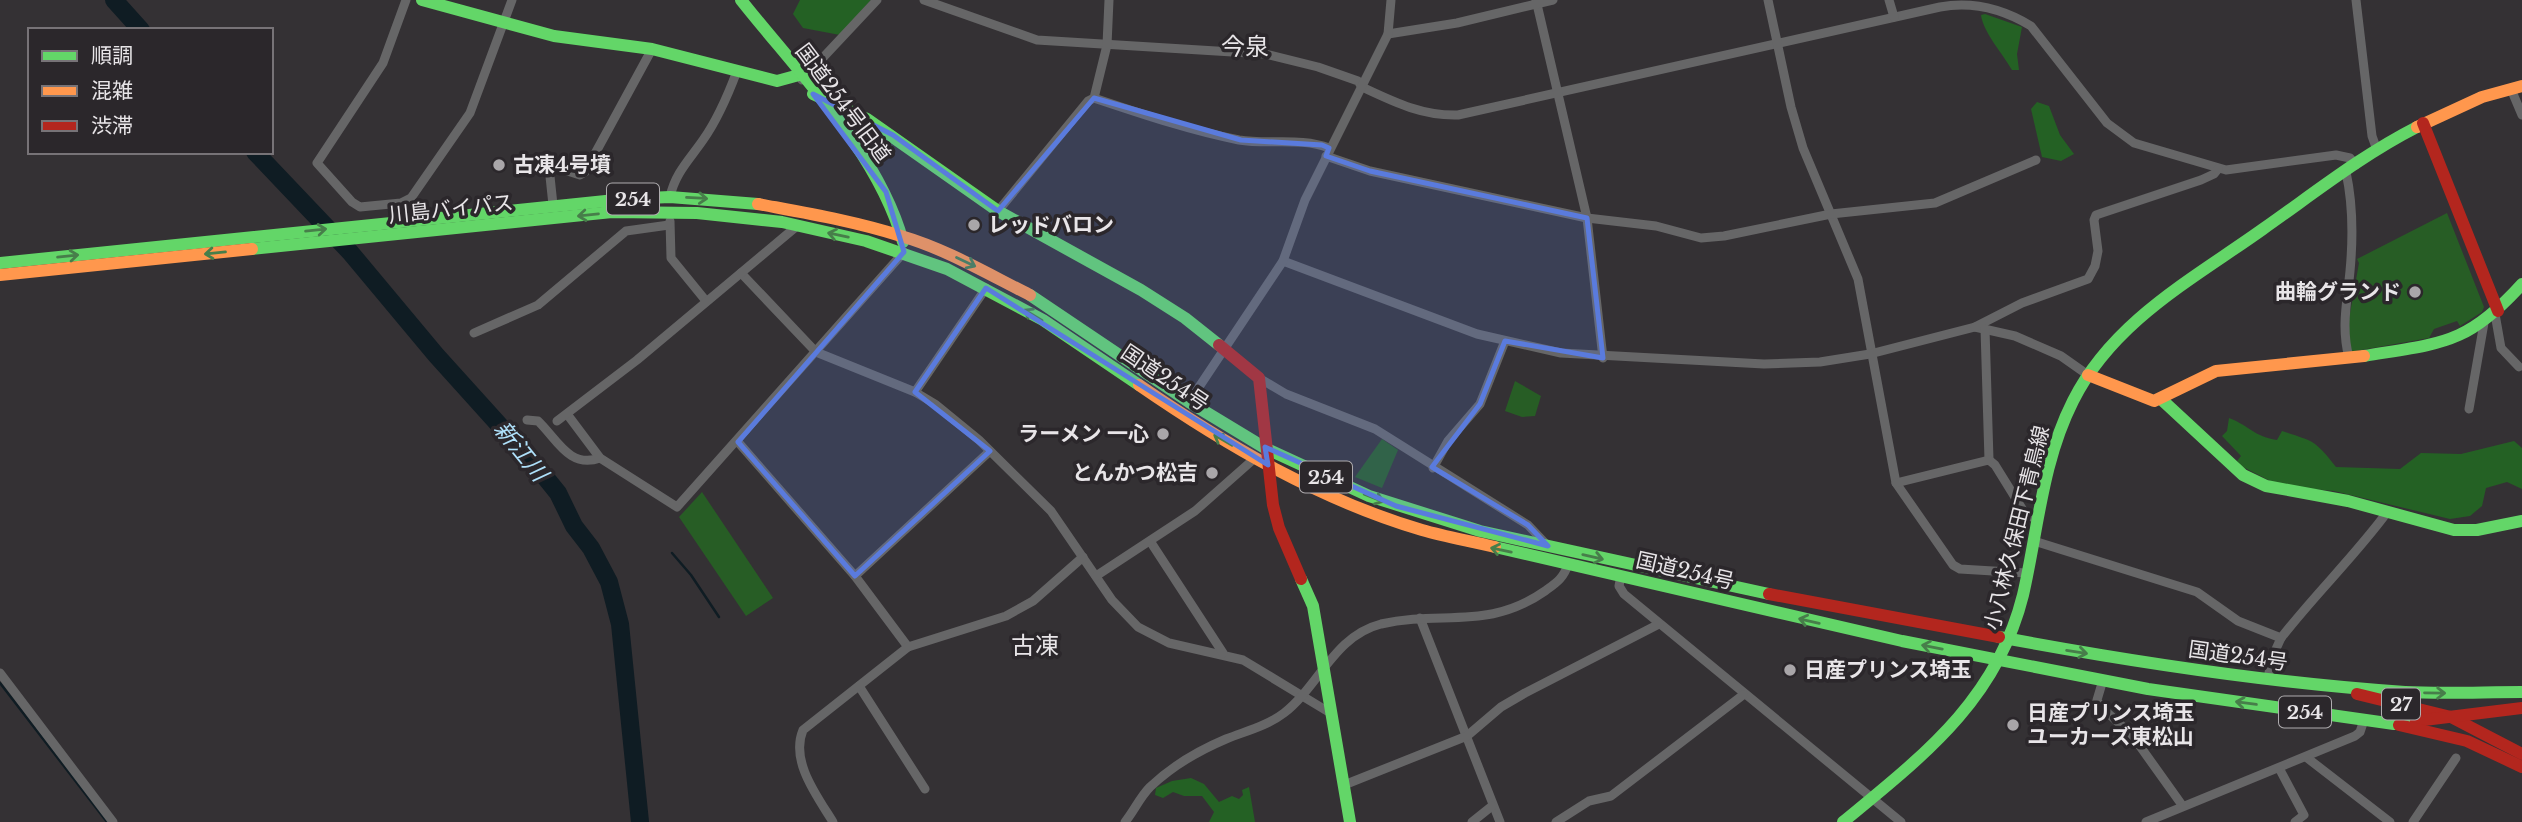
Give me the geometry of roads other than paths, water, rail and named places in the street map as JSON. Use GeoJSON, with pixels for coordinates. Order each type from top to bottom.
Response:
{"type":"FeatureCollection","features":[{"type":"Feature","properties":{"kind":"main road"},"geometry":{"type":"LineString","coordinates":[[422,0],[554,36],[652,49],[784,82],[801,78]]}},
{"type":"Feature","properties":{"kind":"main road","name":"国道254号旧道"},"geometry":{"type":"LineString","coordinates":[[741,0],[886,192],[903,236],[904,252]]}},
{"type":"Feature","properties":{"kind":"main road","name":"小八林久保田下青鳥線"},"geometry":{"type":"LineString","coordinates":[[1843,822],[1943,737],[1973,699],[2010,640],[2065,417],[2088,375],[2113,342],[2155,306],[2377,150],[2423,123],[2469,102],[2516,88]]}},
{"type":"Feature","properties":{"kind":"main road"},"geometry":{"type":"LineString","coordinates":[[813,94],[867,119],[998,211],[1142,290],[1227,350],[1259,378],[1265,448],[1279,528],[1309,593],[1350,822]]}},
{"type":"Feature","properties":{"kind":"main road"},"geometry":{"type":"LineString","coordinates":[[2423,123],[2497,312]]}},
{"type":"Feature","properties":{"kind":"main road","name":"川島バイパス"},"geometry":{"type":"LineString","coordinates":[[0,263],[553,205],[670,197],[735,200],[774,206],[903,236]]}},
{"type":"Feature","properties":{"kind":"main road","name":"川島バイパス"},"geometry":{"type":"LineString","coordinates":[[0,275],[612,212],[673,210],[735,214],[904,252]]}},
{"type":"Feature","properties":{"kind":"main road","name":"国道254号"},"geometry":{"type":"LineString","coordinates":[[903,236],[964,261],[1034,297],[1189,402],[1265,448],[1396,506],[1480,531],[1732,587],[2010,640],[2267,680],[2408,692],[2522,692]]}},
{"type":"Feature","properties":{"kind":"main road","name":"国道254号"},"geometry":{"type":"LineString","coordinates":[[904,252],[986,288],[1067,335],[1194,422],[1255,458],[1363,509],[1422,530],[1862,632],[2103,680],[2394,724],[2522,708]]}},
{"type":"Feature","properties":{"kind":"main road"},"geometry":{"type":"LineString","coordinates":[[2088,375],[2132,395],[2154,401],[2188,382],[2216,371],[2349,358],[2438,344],[2462,336],[2484,323],[2522,284]]}},
{"type":"Feature","properties":{"kind":"main road"},"geometry":{"type":"LineString","coordinates":[[2161,399],[2244,475],[2286,492],[2388,511],[2454,530],[2477,530],[2522,521]]}},
{"type":"Feature","properties":{"kind":"main road","name":"27"},"geometry":{"type":"LineString","coordinates":[[2293,683],[2375,698],[2451,717],[2481,731],[2522,767]]}},
{"type":"Feature","properties":{"kind":"main road"},"geometry":{"type":"LineString","coordinates":[[2481,731],[2482,713],[2491,697],[2497,693]]}},
{"type":"Feature","properties":{"kind":"main road"},"geometry":{"type":"LineString","coordinates":[[2500,748],[2494,728],[2495,721],[2508,710]]}},
{"type":"Feature","properties":{"kind":"main road","name":"27"},"geometry":{"type":"LineString","coordinates":[[2394,724],[2522,754]]}},
{"type":"Feature","properties":{"kind":"street"},"geometry":{"type":"LineString","coordinates":[[406,0],[383,63],[317,163],[352,202],[360,207],[401,203],[411,198],[470,113],[512,0]]}},
{"type":"Feature","properties":{"kind":"street"},"geometry":{"type":"LineString","coordinates":[[801,78],[877,0]]}},
{"type":"Feature","properties":{"kind":"street"},"geometry":{"type":"LineString","coordinates":[[924,0],[1037,40],[1265,54],[1318,67],[1358,81],[1362,88],[1408,109],[1436,115],[1458,115],[1957,4],[1980,6],[2015,17],[2031,26],[2117,133],[2134,143],[2218,169],[2235,170],[2336,155],[2350,158],[2351,252],[2343,321],[2349,358]]}},
{"type":"Feature","properties":{"kind":"street"},"geometry":{"type":"LineString","coordinates":[[1094,98],[1107,45],[1110,0]]}},
{"type":"Feature","properties":{"kind":"street"},"geometry":{"type":"LineString","coordinates":[[1189,402],[1227,350],[1283,261],[1293,228],[1328,152],[1388,34],[1391,0]]}},
{"type":"Feature","properties":{"kind":"street"},"geometry":{"type":"LineString","coordinates":[[1388,34],[1553,0]]}},
{"type":"Feature","properties":{"kind":"street"},"geometry":{"type":"LineString","coordinates":[[1768,0],[1776,44],[1801,139],[1858,279],[1896,483],[1953,565],[1960,569],[2026,573]]}},
{"type":"Feature","properties":{"kind":"street"},"geometry":{"type":"LineString","coordinates":[[1889,0],[1894,17]]}},
{"type":"Feature","properties":{"kind":"street"},"geometry":{"type":"LineString","coordinates":[[2356,0],[2372,136],[2377,150]]}},
{"type":"Feature","properties":{"kind":"street"},"geometry":{"type":"LineString","coordinates":[[1537,2],[1587,218],[1604,358]]}},
{"type":"Feature","properties":{"kind":"street"},"geometry":{"type":"LineString","coordinates":[[536,162],[579,175],[585,172],[652,49]]}},
{"type":"Feature","properties":{"kind":"street"},"geometry":{"type":"LineString","coordinates":[[670,197],[678,173],[704,139],[724,104],[737,71]]}},
{"type":"Feature","properties":{"kind":"street"},"geometry":{"type":"LineString","coordinates":[[2516,88],[2522,115]]}},
{"type":"Feature","properties":{"kind":"street"},"geometry":{"type":"LineString","coordinates":[[998,211],[1088,101],[1094,98],[1155,118],[1241,140],[1302,143],[1370,171],[1587,218],[1656,226],[1701,238],[1724,236],[1831,214],[1935,203],[2036,160]]}},
{"type":"Feature","properties":{"kind":"street"},"geometry":{"type":"LineString","coordinates":[[549,167],[553,205]]}},
{"type":"Feature","properties":{"kind":"street"},"geometry":{"type":"LineString","coordinates":[[1283,261],[1427,317],[1505,341],[1562,353],[1604,358],[1768,365],[1820,362],[1870,354],[1980,328],[2022,303],[2088,279],[2095,266],[2098,251],[2094,219],[2096,215],[2201,180],[2218,169]]}},
{"type":"Feature","properties":{"kind":"street"},"geometry":{"type":"LineString","coordinates":[[673,210],[669,225],[671,258],[706,301]]}},
{"type":"Feature","properties":{"kind":"street"},"geometry":{"type":"LineString","coordinates":[[474,333],[538,305],[626,231],[669,225]]}},
{"type":"Feature","properties":{"kind":"street"},"geometry":{"type":"LineString","coordinates":[[557,421],[797,226]]}},
{"type":"Feature","properties":{"kind":"street"},"geometry":{"type":"LineString","coordinates":[[567,414],[600,458],[677,507],[738,442],[904,252]]}},
{"type":"Feature","properties":{"kind":"street"},"geometry":{"type":"LineString","coordinates":[[741,273],[816,352],[915,392],[951,416],[1051,511],[1126,616],[1151,636],[1243,660],[1332,714]]}},
{"type":"Feature","properties":{"kind":"street"},"geometry":{"type":"LineString","coordinates":[[915,392],[986,288]]}},
{"type":"Feature","properties":{"kind":"street"},"geometry":{"type":"LineString","coordinates":[[2497,312],[2501,348],[2519,367]]}},
{"type":"Feature","properties":{"kind":"street"},"geometry":{"type":"LineString","coordinates":[[2469,409],[2484,323]]}},
{"type":"Feature","properties":{"kind":"street"},"geometry":{"type":"LineString","coordinates":[[1980,328],[2015,336],[2062,356],[2088,375]]}},
{"type":"Feature","properties":{"kind":"street"},"geometry":{"type":"LineString","coordinates":[[1980,328],[1989,460]]}},
{"type":"Feature","properties":{"kind":"street"},"geometry":{"type":"LineString","coordinates":[[1433,468],[1448,441],[1480,404],[1505,341]]}},
{"type":"Feature","properties":{"kind":"street"},"geometry":{"type":"LineString","coordinates":[[1259,378],[1286,394],[1375,429],[1433,468],[1528,525],[1548,546]]}},
{"type":"Feature","properties":{"kind":"street"},"geometry":{"type":"LineString","coordinates":[[527,420],[538,421],[570,457],[580,461],[600,458]]}},
{"type":"Feature","properties":{"kind":"street"},"geometry":{"type":"LineString","coordinates":[[738,442],[855,576],[908,647]]}},
{"type":"Feature","properties":{"kind":"street"},"geometry":{"type":"LineString","coordinates":[[855,576],[990,451]]}},
{"type":"Feature","properties":{"kind":"street"},"geometry":{"type":"LineString","coordinates":[[1096,576],[1195,511],[1255,458]]}},
{"type":"Feature","properties":{"kind":"street"},"geometry":{"type":"LineString","coordinates":[[1896,483],[1989,460],[1996,465],[2026,515],[2038,519]]}},
{"type":"Feature","properties":{"kind":"street"},"geometry":{"type":"LineString","coordinates":[[2267,680],[2271,660],[2281,638],[2361,548],[2388,511]]}},
{"type":"Feature","properties":{"kind":"street"},"geometry":{"type":"LineString","coordinates":[[1150,541],[1223,654]]}},
{"type":"Feature","properties":{"kind":"street"},"geometry":{"type":"LineString","coordinates":[[2034,541],[2197,592],[2238,621],[2281,638]]}},
{"type":"Feature","properties":{"kind":"street"},"geometry":{"type":"LineString","coordinates":[[833,822],[808,780],[797,743],[803,730],[908,647],[1006,616],[1033,601],[1083,557]]}},
{"type":"Feature","properties":{"kind":"street"},"geometry":{"type":"LineString","coordinates":[[1125,822],[1142,796],[1163,776],[1207,748],[1269,723],[1287,711],[1324,665],[1365,629],[1420,618],[1460,620],[1499,614],[1542,593],[1563,578],[1568,564]]}},
{"type":"Feature","properties":{"kind":"street"},"geometry":{"type":"LineString","coordinates":[[1621,576],[1620,589],[1743,695],[1901,822]]}},
{"type":"Feature","properties":{"kind":"street"},"geometry":{"type":"LineString","coordinates":[[1420,618],[1500,822]]}},
{"type":"Feature","properties":{"kind":"street"},"geometry":{"type":"LineString","coordinates":[[1344,785],[1467,736],[1501,707],[1525,693],[1660,624]]}},
{"type":"Feature","properties":{"kind":"street"},"geometry":{"type":"LineString","coordinates":[[0,673],[113,822]]}},
{"type":"Feature","properties":{"kind":"street"},"geometry":{"type":"LineString","coordinates":[[2103,680],[2098,701],[2101,706],[2132,735],[2182,805]]}},
{"type":"Feature","properties":{"kind":"street"},"geometry":{"type":"LineString","coordinates":[[859,686],[925,789]]}},
{"type":"Feature","properties":{"kind":"street"},"geometry":{"type":"LineString","coordinates":[[1556,822],[1589,801],[1611,796],[1743,695]]}},
{"type":"Feature","properties":{"kind":"street"},"geometry":{"type":"LineString","coordinates":[[2146,822],[2360,733],[2364,720]]}},
{"type":"Feature","properties":{"kind":"street"},"geometry":{"type":"LineString","coordinates":[[2306,757],[2390,822]]}},
{"type":"Feature","properties":{"kind":"street"},"geometry":{"type":"LineString","coordinates":[[2413,822],[2456,758]]}},
{"type":"Feature","properties":{"kind":"street"},"geometry":{"type":"LineString","coordinates":[[2279,768],[2304,815],[2295,822]]}},
{"type":"Feature","properties":{"kind":"street"},"geometry":{"type":"LineString","coordinates":[[1472,822],[1492,806]]}},
{"type":"Feature","properties":{"kind":"waterway","name":"新江川"},"geometry":{"type":"LineString","coordinates":[[114,0],[139,28]]}},
{"type":"Feature","properties":{"kind":"waterway","name":"新江川"},"geometry":{"type":"LineString","coordinates":[[257,154],[350,252],[436,355],[537,467],[558,493],[574,526],[591,548],[609,582],[620,624],[640,822]]}},
{"type":"Feature","properties":{"kind":"waterway"},"geometry":{"type":"LineString","coordinates":[[672,553],[691,575],[719,617]]}},
{"type":"Feature","properties":{"kind":"waterway"},"geometry":{"type":"LineString","coordinates":[[0,683],[107,822]]}},
{"type":"Feature","properties":{"kind":"place","name":"古凍4号墳"},"geometry":{"type":"Point","coordinates":[499,165]}},
{"type":"Feature","properties":{"kind":"place","name":"レッドバロン"},"geometry":{"type":"Point","coordinates":[974,225]}},
{"type":"Feature","properties":{"kind":"place","name":"曲輪グランド"},"geometry":{"type":"Point","coordinates":[2415,292]}},
{"type":"Feature","properties":{"kind":"place","name":"ラーメン 一心"},"geometry":{"type":"Point","coordinates":[1163,434]}},
{"type":"Feature","properties":{"kind":"place","name":"とんかつ松吉"},"geometry":{"type":"Point","coordinates":[1212,473]}},
{"type":"Feature","properties":{"kind":"place","name":"日産プリンス埼玉"},"geometry":{"type":"Point","coordinates":[1790,670]}},
{"type":"Feature","properties":{"kind":"place","name":"日産プリンス埼玉 ユーカーズ東松山"},"geometry":{"type":"Point","coordinates":[2013,725]}},
{"type":"Feature","properties":{"kind":"district","name":"今泉"},"geometry":{"type":"Point","coordinates":[1245,46]}},
{"type":"Feature","properties":{"kind":"district","name":"古凍"},"geometry":{"type":"Point","coordinates":[1035,645]}}]}
